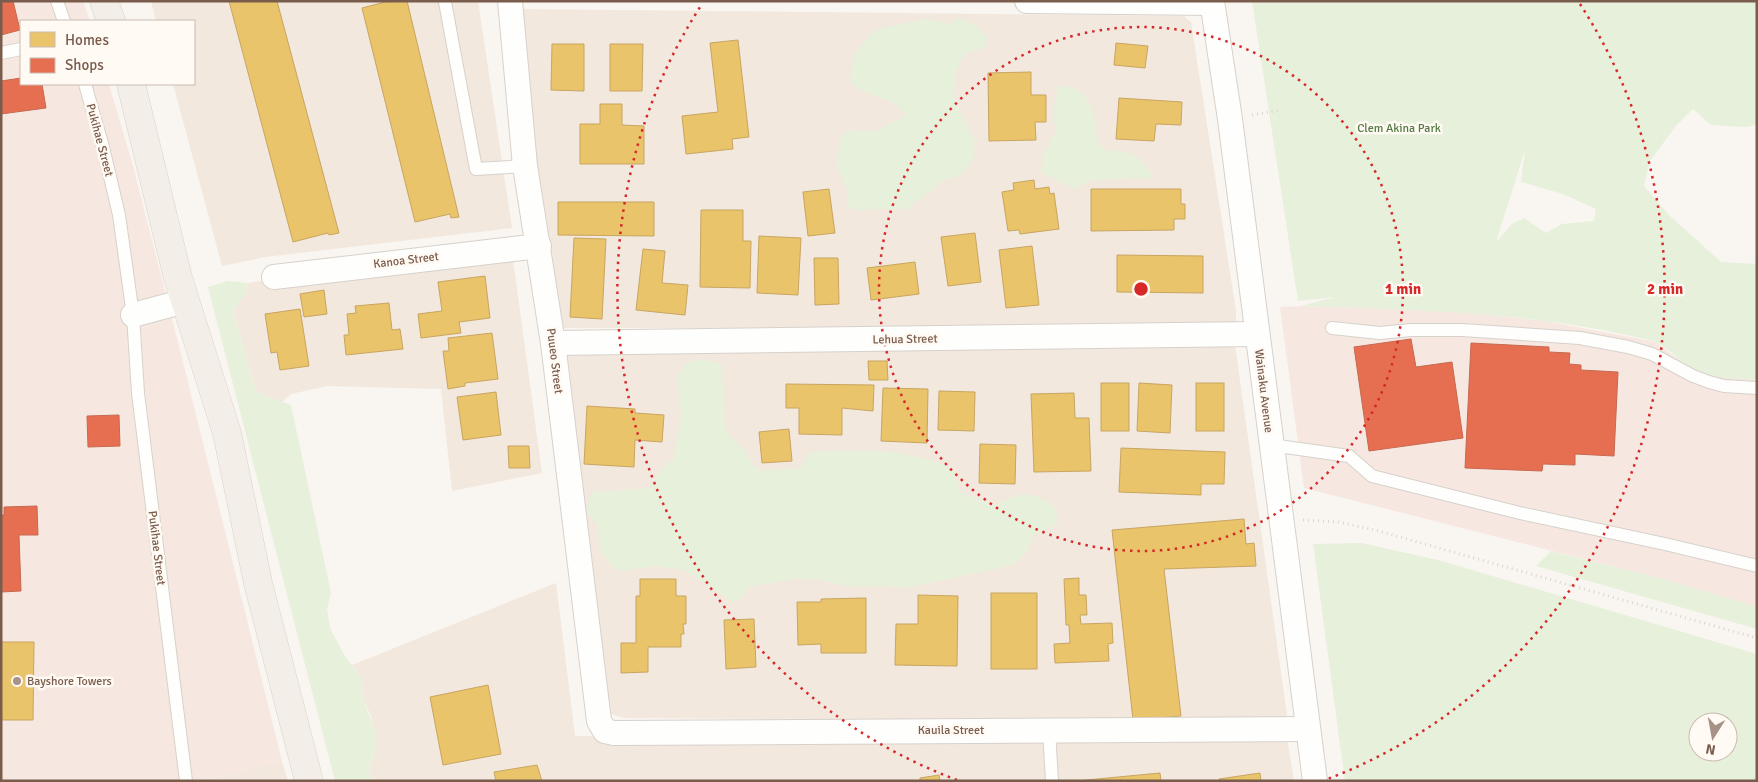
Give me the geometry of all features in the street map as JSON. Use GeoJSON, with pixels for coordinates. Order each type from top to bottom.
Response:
{"type":"FeatureCollection","features":[{"type":"Feature","properties":{"kind":"main road"},"geometry":{"type":"LineString","coordinates":[[104,1],[111,20]]}},
{"type":"Feature","properties":{"kind":"main road"},"geometry":{"type":"LineString","coordinates":[[131,85],[185,301],[227,432],[258,583],[309,781]]}},
{"type":"Feature","properties":{"kind":"street","name":"Puueo Street"},"geometry":{"type":"LineString","coordinates":[[510,1],[526,166],[553,343],[599,721]]}},
{"type":"Feature","properties":{"kind":"street"},"geometry":{"type":"LineString","coordinates":[[1027,1],[1212,2]]}},
{"type":"Feature","properties":{"kind":"street","name":"Wainaku Avenue"},"geometry":{"type":"LineString","coordinates":[[1212,2],[1230,119],[1315,781]]}},
{"type":"Feature","properties":{"kind":"street","name":"Kanoa Street"},"geometry":{"type":"LineString","coordinates":[[274,277],[539,246]]}},
{"type":"Feature","properties":{"kind":"street"},"geometry":{"type":"LineString","coordinates":[[133,315],[185,301]]}},
{"type":"Feature","properties":{"kind":"street","name":"Lehua Street"},"geometry":{"type":"LineString","coordinates":[[553,343],[1257,334]]}},
{"type":"Feature","properties":{"kind":"street","name":"Kauila Street"},"geometry":{"type":"LineString","coordinates":[[599,721],[606,731],[614,733],[1307,729]]}},
{"type":"Feature","properties":{"kind":"lane"},"geometry":{"type":"LineString","coordinates":[[57,1],[64,20]]}},
{"type":"Feature","properties":{"kind":"lane"},"geometry":{"type":"LineString","coordinates":[[445,2],[476,169],[526,166]]}},
{"type":"Feature","properties":{"kind":"lane"},"geometry":{"type":"LineString","coordinates":[[1,53],[20,49]]}},
{"type":"Feature","properties":{"kind":"lane","name":"Pukihae Street"},"geometry":{"type":"LineString","coordinates":[[85,85],[103,147],[119,215],[133,315],[138,393],[186,781]]}},
{"type":"Feature","properties":{"kind":"lane"},"geometry":{"type":"LineString","coordinates":[[1332,328],[1380,334],[1411,330],[1462,330],[1580,338],[1628,347],[1652,354],[1693,376],[1709,382],[1724,386],[1757,388]]}},
{"type":"Feature","properties":{"kind":"lane"},"geometry":{"type":"LineString","coordinates":[[1271,445],[1349,456],[1372,476],[1520,513],[1757,566]]}},
{"type":"Feature","properties":{"kind":"lane"},"geometry":{"type":"LineString","coordinates":[[1049,730],[1052,781]]}},
{"type":"Feature","properties":{"kind":"path"},"geometry":{"type":"LineString","coordinates":[[1230,119],[1281,110]]}},
{"type":"Feature","properties":{"kind":"path"},"geometry":{"type":"LineString","coordinates":[[1281,522],[1312,519],[1338,522],[1375,530],[1757,638]]}},
{"type":"Feature","properties":{"kind":"shaded area"},"geometry":{"type":"Polygon","coordinates":[[[1,1],[83,1],[90,20],[20,20],[20,85],[109,85],[133,166],[178,342],[282,761],[203,781],[1,781],[1,1]]]}},
{"type":"Feature","properties":{"kind":"shaded area"},"geometry":{"type":"Polygon","coordinates":[[[151,1],[478,1],[512,228],[265,257],[222,266],[173,85],[195,85],[195,20],[156,20],[151,1]]]}},
{"type":"Feature","properties":{"kind":"shaded area"},"geometry":{"type":"Polygon","coordinates":[[[513,9],[1184,16],[1191,22],[1236,311],[1236,322],[1223,327],[560,328],[513,9]]]}},
{"type":"Feature","properties":{"kind":"shaded area"},"geometry":{"type":"Polygon","coordinates":[[[499,246],[512,252],[542,473],[452,491],[441,389],[327,386],[291,394],[282,402],[256,392],[233,311],[246,293],[248,283],[499,246]]]}},
{"type":"Feature","properties":{"kind":"shaded area"},"geometry":{"type":"Polygon","coordinates":[[[1280,307],[1450,311],[1545,321],[1656,342],[1691,369],[1712,376],[1757,380],[1757,607],[1667,580],[1304,488],[1280,307]]]}},
{"type":"Feature","properties":{"kind":"shaded area"},"geometry":{"type":"Polygon","coordinates":[[[1235,345],[1287,715],[1280,721],[625,718],[607,713],[553,350],[1235,345]]]}},
{"type":"Feature","properties":{"kind":"shaded area"},"geometry":{"type":"Polygon","coordinates":[[[556,583],[575,736],[1281,739],[1288,743],[1294,781],[371,781],[369,770],[376,747],[371,716],[363,699],[362,680],[352,665],[556,583]]]}},
{"type":"Feature","properties":{"kind":"shaded area"},"geometry":{"type":"Polygon","coordinates":[[[282,761],[288,781],[203,781],[282,761]]]}},
{"type":"Feature","properties":{"kind":"green space","name":"Clem Akina Park"},"geometry":{"type":"Polygon","coordinates":[[[1252,1],[1757,1],[1757,124],[1747,127],[1711,125],[1693,109],[1675,127],[1650,161],[1644,186],[1669,215],[1721,262],[1757,264],[1757,380],[1722,377],[1697,372],[1658,343],[1610,331],[1522,318],[1478,314],[1301,306],[1335,297],[1298,301],[1252,1]],[[1525,150],[1496,242],[1512,224],[1524,218],[1546,233],[1562,224],[1594,221],[1596,209],[1563,194],[1521,182],[1525,150]]]}},
{"type":"Feature","properties":{"kind":"green space"},"geometry":{"type":"Polygon","coordinates":[[[959,18],[976,25],[988,38],[986,47],[964,54],[956,72],[954,99],[975,141],[973,160],[961,175],[943,181],[907,209],[855,210],[848,206],[848,192],[836,163],[841,136],[849,130],[876,131],[906,115],[895,104],[863,91],[850,81],[854,54],[875,30],[924,19],[951,24],[959,18]]]}},
{"type":"Feature","properties":{"kind":"green space"},"geometry":{"type":"Polygon","coordinates":[[[1058,86],[1069,87],[1085,96],[1093,112],[1097,142],[1107,151],[1129,153],[1135,156],[1145,165],[1153,178],[1091,180],[1075,189],[1042,173],[1043,155],[1056,131],[1053,113],[1058,86]]]}},
{"type":"Feature","properties":{"kind":"green space"},"geometry":{"type":"Polygon","coordinates":[[[228,281],[248,283],[246,293],[233,311],[256,392],[291,405],[331,593],[327,609],[330,628],[343,653],[362,680],[363,699],[375,730],[376,747],[369,770],[371,781],[335,781],[208,287],[228,281]]]}},
{"type":"Feature","properties":{"kind":"green space"},"geometry":{"type":"Polygon","coordinates":[[[704,359],[722,365],[725,430],[745,450],[753,466],[762,471],[800,468],[810,452],[865,451],[920,457],[954,470],[960,492],[994,505],[1020,495],[1033,495],[1040,498],[1055,510],[1057,523],[1035,534],[1027,552],[1013,565],[911,587],[847,586],[815,579],[794,579],[748,587],[741,600],[731,601],[685,570],[657,566],[620,571],[612,567],[601,552],[597,525],[586,510],[592,492],[649,488],[665,465],[673,460],[681,415],[677,378],[686,363],[704,359]]]}},
{"type":"Feature","properties":{"kind":"green space"},"geometry":{"type":"Polygon","coordinates":[[[1361,543],[1438,560],[1757,654],[1757,781],[1345,781],[1313,544],[1361,543]]]}},
{"type":"Feature","properties":{"kind":"green space"},"geometry":{"type":"Polygon","coordinates":[[[1551,551],[1667,580],[1757,607],[1757,629],[1536,566],[1551,551]]]}},
{"type":"Feature","properties":{"kind":"building: Homes"},"geometry":{"type":"Polygon","coordinates":[[[229,1],[277,1],[339,233],[329,235],[328,233],[293,242],[229,1]]]}},
{"type":"Feature","properties":{"kind":"building: Homes"},"geometry":{"type":"Polygon","coordinates":[[[389,1],[407,1],[459,217],[451,218],[450,214],[415,222],[362,8],[389,1]]]}},
{"type":"Feature","properties":{"kind":"building: Homes"},"geometry":{"type":"Polygon","coordinates":[[[738,40],[749,137],[732,139],[733,149],[686,154],[682,116],[718,112],[710,43],[738,40]]]}},
{"type":"Feature","properties":{"kind":"building: Homes"},"geometry":{"type":"Polygon","coordinates":[[[1116,43],[1148,46],[1145,68],[1114,65],[1116,43]]]}},
{"type":"Feature","properties":{"kind":"building: Homes"},"geometry":{"type":"Polygon","coordinates":[[[552,44],[584,44],[584,91],[551,90],[552,44]]]}},
{"type":"Feature","properties":{"kind":"building: Homes"},"geometry":{"type":"Polygon","coordinates":[[[610,44],[643,44],[642,91],[610,91],[610,44]]]}},
{"type":"Feature","properties":{"kind":"building: Homes"},"geometry":{"type":"Polygon","coordinates":[[[1031,72],[1031,95],[1046,95],[1046,122],[1035,122],[1036,140],[989,141],[988,73],[1031,72]]]}},
{"type":"Feature","properties":{"kind":"building: Homes"},"geometry":{"type":"Polygon","coordinates":[[[1119,98],[1182,102],[1181,125],[1156,124],[1154,141],[1116,139],[1119,98]]]}},
{"type":"Feature","properties":{"kind":"building: Homes"},"geometry":{"type":"Polygon","coordinates":[[[600,104],[622,104],[622,125],[644,126],[644,164],[580,164],[580,124],[600,124],[600,104]]]}},
{"type":"Feature","properties":{"kind":"building: Homes"},"geometry":{"type":"Polygon","coordinates":[[[1034,180],[1035,189],[1049,187],[1050,194],[1054,193],[1059,229],[1020,234],[1019,230],[1008,231],[1002,192],[1014,190],[1013,183],[1034,180]]]}},
{"type":"Feature","properties":{"kind":"building: Homes"},"geometry":{"type":"Polygon","coordinates":[[[829,189],[835,233],[808,236],[803,192],[829,189]]]}},
{"type":"Feature","properties":{"kind":"building: Homes"},"geometry":{"type":"Polygon","coordinates":[[[1091,189],[1181,189],[1181,204],[1185,204],[1185,219],[1174,219],[1174,230],[1091,231],[1091,189]]]}},
{"type":"Feature","properties":{"kind":"building: Homes"},"geometry":{"type":"Polygon","coordinates":[[[558,202],[654,202],[654,236],[558,235],[558,202]]]}},
{"type":"Feature","properties":{"kind":"building: Homes"},"geometry":{"type":"Polygon","coordinates":[[[701,210],[743,210],[743,241],[751,241],[750,288],[700,287],[701,210]]]}},
{"type":"Feature","properties":{"kind":"building: Homes"},"geometry":{"type":"Polygon","coordinates":[[[975,233],[981,282],[948,286],[941,237],[975,233]]]}},
{"type":"Feature","properties":{"kind":"building: Homes"},"geometry":{"type":"Polygon","coordinates":[[[759,236],[801,238],[798,295],[757,293],[759,236]]]}},
{"type":"Feature","properties":{"kind":"building: Homes"},"geometry":{"type":"Polygon","coordinates":[[[574,238],[606,239],[602,319],[570,317],[574,238]]]}},
{"type":"Feature","properties":{"kind":"building: Homes"},"geometry":{"type":"Polygon","coordinates":[[[1032,246],[1039,305],[1006,308],[999,250],[1032,246]]]}},
{"type":"Feature","properties":{"kind":"building: Homes"},"geometry":{"type":"Polygon","coordinates":[[[643,249],[665,251],[662,283],[688,285],[685,315],[636,310],[643,249]]]}},
{"type":"Feature","properties":{"kind":"building: Homes"},"geometry":{"type":"Polygon","coordinates":[[[1117,255],[1203,256],[1203,293],[1117,292],[1117,255]]]}},
{"type":"Feature","properties":{"kind":"building: Homes"},"geometry":{"type":"Polygon","coordinates":[[[814,258],[838,258],[839,304],[815,305],[814,258]]]}},
{"type":"Feature","properties":{"kind":"building: Homes"},"geometry":{"type":"Polygon","coordinates":[[[915,262],[919,294],[871,300],[867,268],[915,262]]]}},
{"type":"Feature","properties":{"kind":"building: Homes"},"geometry":{"type":"Polygon","coordinates":[[[485,276],[490,318],[459,322],[461,333],[421,338],[418,314],[442,311],[438,282],[485,276]]]}},
{"type":"Feature","properties":{"kind":"building: Homes"},"geometry":{"type":"Polygon","coordinates":[[[324,290],[327,314],[304,317],[300,294],[324,290]]]}},
{"type":"Feature","properties":{"kind":"building: Homes"},"geometry":{"type":"Polygon","coordinates":[[[389,303],[392,330],[400,329],[403,349],[346,355],[344,335],[349,335],[347,314],[356,313],[355,306],[389,303]]]}},
{"type":"Feature","properties":{"kind":"building: Homes"},"geometry":{"type":"Polygon","coordinates":[[[300,309],[309,366],[280,370],[277,352],[271,353],[265,314],[300,309]]]}},
{"type":"Feature","properties":{"kind":"building: Homes"},"geometry":{"type":"Polygon","coordinates":[[[492,333],[498,379],[465,383],[465,386],[448,389],[443,351],[449,351],[448,338],[492,333]]]}},
{"type":"Feature","properties":{"kind":"building: Homes"},"geometry":{"type":"Polygon","coordinates":[[[868,361],[887,361],[888,380],[869,380],[868,361]]]}},
{"type":"Feature","properties":{"kind":"building: Homes"},"geometry":{"type":"Polygon","coordinates":[[[1101,383],[1129,383],[1129,431],[1101,431],[1101,383]]]}},
{"type":"Feature","properties":{"kind":"building: Homes"},"geometry":{"type":"Polygon","coordinates":[[[1139,383],[1172,385],[1170,433],[1137,431],[1139,383]]]}},
{"type":"Feature","properties":{"kind":"building: Homes"},"geometry":{"type":"Polygon","coordinates":[[[1196,383],[1224,383],[1224,431],[1196,431],[1196,383]]]}},
{"type":"Feature","properties":{"kind":"building: Homes"},"geometry":{"type":"Polygon","coordinates":[[[786,384],[874,385],[873,411],[842,408],[842,435],[799,434],[799,408],[786,408],[786,384]]]}},
{"type":"Feature","properties":{"kind":"building: Homes"},"geometry":{"type":"Polygon","coordinates":[[[883,388],[928,389],[927,443],[881,441],[883,388]]]}},
{"type":"Feature","properties":{"kind":"building: Homes"},"geometry":{"type":"Polygon","coordinates":[[[939,391],[975,392],[974,431],[938,430],[939,391]]]}},
{"type":"Feature","properties":{"kind":"building: Homes"},"geometry":{"type":"Polygon","coordinates":[[[496,392],[501,435],[463,440],[457,397],[496,392]]]}},
{"type":"Feature","properties":{"kind":"building: Homes"},"geometry":{"type":"Polygon","coordinates":[[[1074,393],[1075,418],[1089,418],[1091,471],[1034,472],[1031,394],[1074,393]]]}},
{"type":"Feature","properties":{"kind":"building: Homes"},"geometry":{"type":"Polygon","coordinates":[[[587,406],[635,409],[635,413],[664,415],[662,442],[635,440],[634,467],[584,464],[587,406]]]}},
{"type":"Feature","properties":{"kind":"building: Homes"},"geometry":{"type":"Polygon","coordinates":[[[789,429],[792,461],[762,463],[759,432],[789,429]]]}},
{"type":"Feature","properties":{"kind":"building: Homes"},"geometry":{"type":"Polygon","coordinates":[[[980,444],[1016,445],[1015,484],[979,483],[980,444]]]}},
{"type":"Feature","properties":{"kind":"building: Homes"},"geometry":{"type":"Polygon","coordinates":[[[508,446],[529,446],[530,468],[509,468],[508,446]]]}},
{"type":"Feature","properties":{"kind":"building: Homes"},"geometry":{"type":"Polygon","coordinates":[[[1121,448],[1225,452],[1224,484],[1201,484],[1201,495],[1119,492],[1121,448]]]}},
{"type":"Feature","properties":{"kind":"building: Homes"},"geometry":{"type":"Polygon","coordinates":[[[1244,519],[1246,544],[1254,543],[1256,566],[1164,569],[1181,716],[1133,720],[1112,530],[1244,519]]]}},
{"type":"Feature","properties":{"kind":"building: Homes"},"geometry":{"type":"Polygon","coordinates":[[[1079,578],[1079,595],[1086,595],[1087,615],[1080,615],[1081,624],[1112,623],[1113,643],[1108,644],[1109,661],[1055,663],[1054,644],[1070,643],[1069,625],[1066,625],[1064,579],[1079,578]]]}},
{"type":"Feature","properties":{"kind":"building: Homes"},"geometry":{"type":"Polygon","coordinates":[[[640,579],[676,579],[676,596],[686,596],[686,624],[683,624],[684,634],[681,634],[681,647],[648,647],[648,672],[621,673],[621,643],[636,643],[636,596],[640,596],[640,579]]]}},
{"type":"Feature","properties":{"kind":"building: Homes"},"geometry":{"type":"Polygon","coordinates":[[[991,593],[1037,593],[1037,669],[991,669],[991,593]]]}},
{"type":"Feature","properties":{"kind":"building: Homes"},"geometry":{"type":"Polygon","coordinates":[[[918,595],[958,596],[957,666],[895,665],[896,624],[918,624],[918,595]]]}},
{"type":"Feature","properties":{"kind":"building: Homes"},"geometry":{"type":"Polygon","coordinates":[[[866,598],[866,653],[821,653],[821,644],[798,645],[797,602],[821,602],[821,599],[866,598]]]}},
{"type":"Feature","properties":{"kind":"building: Homes"},"geometry":{"type":"Polygon","coordinates":[[[754,619],[756,667],[726,669],[724,620],[754,619]]]}},
{"type":"Feature","properties":{"kind":"building: Homes","name":"Bayshore Towers"},"geometry":{"type":"Polygon","coordinates":[[[1,642],[34,642],[33,720],[1,720],[1,642]]]}},
{"type":"Feature","properties":{"kind":"building: Homes"},"geometry":{"type":"Polygon","coordinates":[[[488,685],[501,754],[443,765],[430,697],[488,685]]]}},
{"type":"Feature","properties":{"kind":"building: Homes"},"geometry":{"type":"Polygon","coordinates":[[[537,765],[542,781],[496,781],[494,772],[537,765]]]}},
{"type":"Feature","properties":{"kind":"building: Homes"},"geometry":{"type":"Polygon","coordinates":[[[1160,773],[1161,781],[1076,781],[1160,773]]]}},
{"type":"Feature","properties":{"kind":"building: Homes"},"geometry":{"type":"Polygon","coordinates":[[[1260,773],[1261,781],[1219,781],[1219,779],[1260,773]]]}},
{"type":"Feature","properties":{"kind":"building: Homes"},"geometry":{"type":"Polygon","coordinates":[[[939,775],[940,781],[920,781],[920,778],[939,775]]]}},
{"type":"Feature","properties":{"kind":"building: Shops"},"geometry":{"type":"Polygon","coordinates":[[[1,1],[13,1],[20,30],[1,35],[1,1]]]}},
{"type":"Feature","properties":{"kind":"building: Shops"},"geometry":{"type":"Polygon","coordinates":[[[20,78],[20,85],[42,85],[46,108],[1,114],[1,81],[20,78]]]}},
{"type":"Feature","properties":{"kind":"building: Shops"},"geometry":{"type":"Polygon","coordinates":[[[1411,339],[1416,367],[1452,362],[1463,438],[1369,451],[1354,347],[1411,339]]]}},
{"type":"Feature","properties":{"kind":"building: Shops"},"geometry":{"type":"Polygon","coordinates":[[[1471,343],[1549,347],[1549,352],[1570,353],[1569,364],[1581,365],[1581,370],[1618,372],[1614,456],[1575,454],[1575,465],[1543,464],[1542,471],[1465,468],[1471,343]]]}},
{"type":"Feature","properties":{"kind":"building: Shops"},"geometry":{"type":"Polygon","coordinates":[[[119,415],[120,446],[88,447],[87,416],[119,415]]]}},
{"type":"Feature","properties":{"kind":"building: Shops"},"geometry":{"type":"Polygon","coordinates":[[[37,506],[38,535],[19,535],[21,591],[1,592],[1,515],[4,515],[4,507],[37,506]]]}},
{"type":"Feature","properties":{"kind":"place","name":"Bayshore Towers"},"geometry":{"type":"Point","coordinates":[17,681]}}]}
